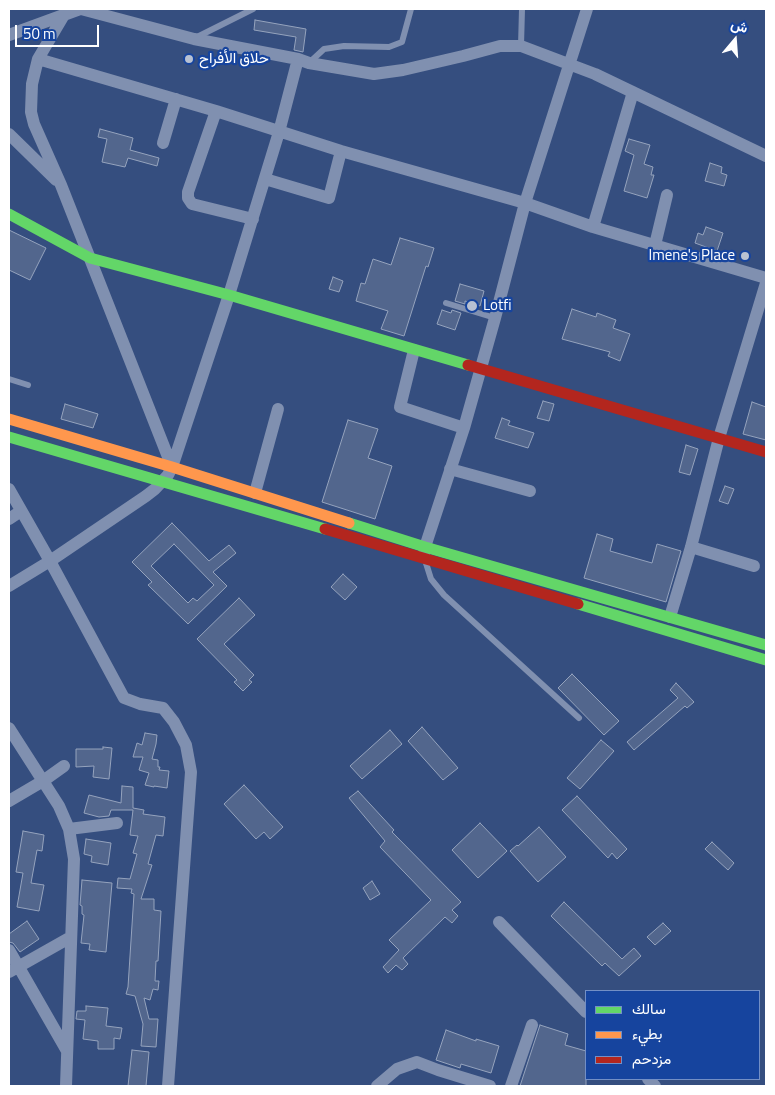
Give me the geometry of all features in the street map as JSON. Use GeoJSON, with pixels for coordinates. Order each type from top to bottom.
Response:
{"type":"FeatureCollection","features":[{"type":"Feature","properties":{"kind":"street"},"geometry":{"type":"LineString","coordinates":[[9,34],[81,9],[194,39],[374,74],[403,70],[500,46],[521,46],[595,74],[766,156]]}},
{"type":"Feature","properties":{"kind":"street"},"geometry":{"type":"LineString","coordinates":[[424,552],[464,428],[525,203],[586,9]]}},
{"type":"Feature","properties":{"kind":"street"},"geometry":{"type":"LineString","coordinates":[[64,15],[38,60],[32,84],[34,124],[61,185],[172,467]]}},
{"type":"Feature","properties":{"kind":"street"},"geometry":{"type":"LineString","coordinates":[[38,60],[216,110],[341,151],[525,203],[593,227],[766,278]]}},
{"type":"Feature","properties":{"kind":"street"},"geometry":{"type":"LineString","coordinates":[[9,586],[50,561],[146,496],[168,475],[229,295],[303,61]]}},
{"type":"Feature","properties":{"kind":"street"},"geometry":{"type":"LineString","coordinates":[[593,227],[633,92]]}},
{"type":"Feature","properties":{"kind":"street"},"geometry":{"type":"LineString","coordinates":[[163,143],[176,99]]}},
{"type":"Feature","properties":{"kind":"street"},"geometry":{"type":"LineString","coordinates":[[216,110],[188,192],[188,198],[192,204],[253,219]]}},
{"type":"Feature","properties":{"kind":"street"},"geometry":{"type":"LineString","coordinates":[[9,134],[61,185]]}},
{"type":"Feature","properties":{"kind":"street"},"geometry":{"type":"LineString","coordinates":[[265,179],[329,198],[341,151]]}},
{"type":"Feature","properties":{"kind":"street"},"geometry":{"type":"LineString","coordinates":[[655,245],[668,195]]}},
{"type":"Feature","properties":{"kind":"street"},"geometry":{"type":"LineString","coordinates":[[9,214],[90,258],[229,295],[766,452]]}},
{"type":"Feature","properties":{"kind":"street"},"geometry":{"type":"LineString","coordinates":[[670,617],[691,547],[719,438],[766,283]]}},
{"type":"Feature","properties":{"kind":"street"},"geometry":{"type":"LineString","coordinates":[[414,350],[400,407],[464,428]]}},
{"type":"Feature","properties":{"kind":"street"},"geometry":{"type":"LineString","coordinates":[[255,494],[278,409]]}},
{"type":"Feature","properties":{"kind":"street"},"geometry":{"type":"LineString","coordinates":[[9,419],[172,467],[424,552],[766,660]]}},
{"type":"Feature","properties":{"kind":"street"},"geometry":{"type":"LineString","coordinates":[[9,437],[162,482],[670,617],[766,645]]}},
{"type":"Feature","properties":{"kind":"street"},"geometry":{"type":"LineString","coordinates":[[450,469],[530,491]]}},
{"type":"Feature","properties":{"kind":"street"},"geometry":{"type":"LineString","coordinates":[[9,489],[124,698],[140,704],[163,708],[174,722],[186,745],[191,772],[168,1086]]}},
{"type":"Feature","properties":{"kind":"street"},"geometry":{"type":"LineString","coordinates":[[9,519],[22,511]]}},
{"type":"Feature","properties":{"kind":"street"},"geometry":{"type":"LineString","coordinates":[[691,547],[754,566]]}},
{"type":"Feature","properties":{"kind":"street"},"geometry":{"type":"LineString","coordinates":[[9,728],[59,806],[69,828],[74,859],[66,1086]]}},
{"type":"Feature","properties":{"kind":"street"},"geometry":{"type":"LineString","coordinates":[[9,801],[64,766]]}},
{"type":"Feature","properties":{"kind":"street"},"geometry":{"type":"LineString","coordinates":[[69,828],[117,823]]}},
{"type":"Feature","properties":{"kind":"street"},"geometry":{"type":"LineString","coordinates":[[499,922],[585,1011]]}},
{"type":"Feature","properties":{"kind":"street"},"geometry":{"type":"LineString","coordinates":[[14,970],[71,937]]}},
{"type":"Feature","properties":{"kind":"street"},"geometry":{"type":"LineString","coordinates":[[9,950],[14,970],[67,1051]]}},
{"type":"Feature","properties":{"kind":"street"},"geometry":{"type":"LineString","coordinates":[[510,1086],[532,1025]]}},
{"type":"Feature","properties":{"kind":"street"},"geometry":{"type":"LineString","coordinates":[[377,1086],[397,1069],[417,1062],[490,1086]]}},
{"type":"Feature","properties":{"kind":"lane"},"geometry":{"type":"LineString","coordinates":[[194,39],[253,9]]}},
{"type":"Feature","properties":{"kind":"lane"},"geometry":{"type":"LineString","coordinates":[[303,61],[324,49],[344,46],[389,47],[402,42],[410,9]]}},
{"type":"Feature","properties":{"kind":"lane"},"geometry":{"type":"LineString","coordinates":[[521,46],[522,9]]}},
{"type":"Feature","properties":{"kind":"lane"},"geometry":{"type":"LineString","coordinates":[[446,304],[495,318]]}},
{"type":"Feature","properties":{"kind":"lane"},"geometry":{"type":"LineString","coordinates":[[9,378],[28,385]]}},
{"type":"Feature","properties":{"kind":"lane"},"geometry":{"type":"LineString","coordinates":[[424,552],[432,580],[444,594],[579,718]]}},
{"type":"Feature","properties":{"kind":"building"},"geometry":{"type":"Polygon","coordinates":[[[255,20],[306,29],[303,52],[294,50],[296,37],[254,30],[255,20]]]}},
{"type":"Feature","properties":{"kind":"building"},"geometry":{"type":"Polygon","coordinates":[[[100,129],[133,138],[130,150],[159,158],[157,166],[128,158],[125,167],[102,162],[107,139],[98,137],[100,129]]]}},
{"type":"Feature","properties":{"kind":"building"},"geometry":{"type":"Polygon","coordinates":[[[629,139],[650,145],[644,164],[653,167],[651,175],[654,175],[647,198],[624,191],[634,155],[625,151],[629,139]]]}},
{"type":"Feature","properties":{"kind":"building"},"geometry":{"type":"Polygon","coordinates":[[[710,163],[722,167],[721,173],[727,175],[724,186],[705,181],[710,163]]]}},
{"type":"Feature","properties":{"kind":"building"},"geometry":{"type":"Polygon","coordinates":[[[706,227],[723,233],[717,251],[695,243],[698,233],[703,235],[706,227]]]}},
{"type":"Feature","properties":{"kind":"building"},"geometry":{"type":"Polygon","coordinates":[[[9,230],[46,248],[30,280],[9,270],[9,230]]]}},
{"type":"Feature","properties":{"kind":"building"},"geometry":{"type":"Polygon","coordinates":[[[400,238],[434,248],[428,267],[426,266],[404,336],[381,329],[388,311],[356,301],[361,283],[365,284],[373,259],[391,265],[400,238]]]}},
{"type":"Feature","properties":{"kind":"building"},"geometry":{"type":"Polygon","coordinates":[[[333,277],[343,281],[339,292],[329,289],[333,277]]]}},
{"type":"Feature","properties":{"kind":"building"},"geometry":{"type":"Polygon","coordinates":[[[460,284],[484,291],[480,306],[465,301],[465,304],[455,301],[460,284]]]}},
{"type":"Feature","properties":{"kind":"building"},"geometry":{"type":"Polygon","coordinates":[[[572,309],[596,317],[597,313],[616,320],[613,328],[630,334],[620,361],[608,356],[610,352],[562,339],[572,309]]]}},
{"type":"Feature","properties":{"kind":"building"},"geometry":{"type":"Polygon","coordinates":[[[442,310],[451,313],[452,310],[461,313],[455,330],[437,324],[442,310]]]}},
{"type":"Feature","properties":{"kind":"building"},"geometry":{"type":"Polygon","coordinates":[[[543,401],[554,404],[549,421],[537,418],[543,401]]]}},
{"type":"Feature","properties":{"kind":"building"},"geometry":{"type":"Polygon","coordinates":[[[752,402],[766,407],[766,440],[743,434],[752,402]]]}},
{"type":"Feature","properties":{"kind":"building"},"geometry":{"type":"Polygon","coordinates":[[[65,404],[98,414],[93,428],[61,419],[65,404]]]}},
{"type":"Feature","properties":{"kind":"building"},"geometry":{"type":"Polygon","coordinates":[[[502,418],[510,421],[508,425],[534,433],[528,448],[495,438],[502,418]]]}},
{"type":"Feature","properties":{"kind":"building"},"geometry":{"type":"Polygon","coordinates":[[[348,420],[378,429],[368,458],[392,466],[375,519],[322,502],[348,420]]]}},
{"type":"Feature","properties":{"kind":"building"},"geometry":{"type":"Polygon","coordinates":[[[686,445],[698,449],[690,475],[679,472],[686,445]]]}},
{"type":"Feature","properties":{"kind":"building"},"geometry":{"type":"Polygon","coordinates":[[[725,486],[734,489],[728,504],[719,501],[725,486]]]}},
{"type":"Feature","properties":{"kind":"building"},"geometry":{"type":"Polygon","coordinates":[[[172,523],[209,561],[229,545],[236,553],[213,572],[227,586],[188,624],[148,585],[152,582],[132,562],[172,523]],[[174,544],[151,566],[188,603],[193,598],[197,601],[214,585],[174,544]]]}},
{"type":"Feature","properties":{"kind":"building"},"geometry":{"type":"Polygon","coordinates":[[[597,534],[613,539],[610,551],[652,563],[657,544],[681,551],[666,602],[584,578],[597,534]]]}},
{"type":"Feature","properties":{"kind":"building"},"geometry":{"type":"Polygon","coordinates":[[[343,574],[357,587],[345,600],[331,587],[343,574]]]}},
{"type":"Feature","properties":{"kind":"building"},"geometry":{"type":"Polygon","coordinates":[[[239,598],[255,615],[224,644],[254,675],[249,680],[252,682],[243,691],[234,682],[237,680],[197,639],[239,598]]]}},
{"type":"Feature","properties":{"kind":"building"},"geometry":{"type":"Polygon","coordinates":[[[572,674],[619,721],[604,735],[558,688],[572,674]]]}},
{"type":"Feature","properties":{"kind":"building"},"geometry":{"type":"Polygon","coordinates":[[[676,683],[694,702],[687,708],[685,706],[634,750],[627,742],[678,698],[670,690],[676,683]]]}},
{"type":"Feature","properties":{"kind":"building"},"geometry":{"type":"Polygon","coordinates":[[[422,727],[458,768],[443,780],[408,741],[422,727]]]}},
{"type":"Feature","properties":{"kind":"building"},"geometry":{"type":"Polygon","coordinates":[[[390,730],[402,744],[362,779],[350,766],[390,730]]]}},
{"type":"Feature","properties":{"kind":"building"},"geometry":{"type":"Polygon","coordinates":[[[145,733],[157,735],[152,759],[158,760],[159,770],[169,771],[167,788],[145,785],[149,773],[139,770],[143,757],[133,757],[137,743],[142,745],[145,733]]]}},
{"type":"Feature","properties":{"kind":"building"},"geometry":{"type":"Polygon","coordinates":[[[601,740],[614,751],[580,789],[567,778],[601,740]]]}},
{"type":"Feature","properties":{"kind":"building"},"geometry":{"type":"Polygon","coordinates":[[[103,747],[112,748],[109,779],[93,777],[94,766],[76,767],[76,749],[103,749],[103,747]]]}},
{"type":"Feature","properties":{"kind":"building"},"geometry":{"type":"Polygon","coordinates":[[[244,785],[283,827],[270,839],[264,832],[256,839],[224,804],[244,785]]]}},
{"type":"Feature","properties":{"kind":"building"},"geometry":{"type":"Polygon","coordinates":[[[122,786],[133,787],[133,808],[144,810],[143,814],[165,817],[163,836],[156,835],[148,864],[152,865],[141,899],[154,899],[154,910],[161,911],[155,981],[159,981],[158,990],[153,989],[150,1000],[144,998],[149,1019],[158,1019],[156,1047],[141,1046],[143,1024],[135,996],[126,994],[134,894],[131,893],[132,889],[117,888],[118,878],[130,879],[137,854],[133,853],[138,836],[130,835],[133,810],[111,810],[109,816],[99,817],[84,813],[89,795],[121,803],[122,786]]]}},
{"type":"Feature","properties":{"kind":"building"},"geometry":{"type":"Polygon","coordinates":[[[358,791],[394,830],[392,832],[461,902],[452,910],[458,916],[452,923],[445,917],[403,958],[408,964],[402,970],[396,965],[388,973],[383,967],[399,950],[389,940],[431,900],[380,847],[385,841],[349,798],[358,791]]]}},
{"type":"Feature","properties":{"kind":"building"},"geometry":{"type":"Polygon","coordinates":[[[577,796],[627,849],[617,859],[612,853],[608,858],[562,810],[577,796]]]}},
{"type":"Feature","properties":{"kind":"building"},"geometry":{"type":"Polygon","coordinates":[[[480,823],[507,851],[478,878],[452,850],[480,823]]]}},
{"type":"Feature","properties":{"kind":"building"},"geometry":{"type":"Polygon","coordinates":[[[539,827],[566,857],[538,882],[510,851],[539,827]]]}},
{"type":"Feature","properties":{"kind":"building"},"geometry":{"type":"Polygon","coordinates":[[[23,831],[44,835],[42,851],[37,850],[31,883],[44,885],[39,911],[17,907],[23,873],[16,872],[23,831]]]}},
{"type":"Feature","properties":{"kind":"building"},"geometry":{"type":"Polygon","coordinates":[[[86,839],[111,843],[108,865],[91,862],[92,856],[84,854],[86,839]]]}},
{"type":"Feature","properties":{"kind":"building"},"geometry":{"type":"Polygon","coordinates":[[[712,842],[734,863],[728,870],[705,849],[712,842]]]}},
{"type":"Feature","properties":{"kind":"building"},"geometry":{"type":"Polygon","coordinates":[[[82,880],[112,883],[106,952],[89,950],[90,944],[81,943],[84,915],[80,905],[82,880]]]}},
{"type":"Feature","properties":{"kind":"building"},"geometry":{"type":"Polygon","coordinates":[[[372,881],[380,894],[370,900],[363,888],[372,881]]]}},
{"type":"Feature","properties":{"kind":"building"},"geometry":{"type":"Polygon","coordinates":[[[564,902],[622,959],[634,948],[641,956],[619,976],[605,963],[602,966],[551,916],[564,902]]]}},
{"type":"Feature","properties":{"kind":"building"},"geometry":{"type":"Polygon","coordinates":[[[27,921],[39,939],[20,952],[13,943],[9,942],[9,934],[27,921]]]}},
{"type":"Feature","properties":{"kind":"building"},"geometry":{"type":"Polygon","coordinates":[[[663,923],[671,931],[655,945],[647,937],[663,923]]]}},
{"type":"Feature","properties":{"kind":"building"},"geometry":{"type":"Polygon","coordinates":[[[86,1006],[108,1008],[106,1026],[122,1028],[120,1039],[114,1038],[114,1049],[98,1049],[98,1041],[83,1039],[85,1020],[76,1019],[77,1011],[86,1011],[86,1006]]]}},
{"type":"Feature","properties":{"kind":"building"},"geometry":{"type":"Polygon","coordinates":[[[540,1025],[568,1034],[565,1045],[585,1051],[586,1086],[520,1086],[540,1025]]]}},
{"type":"Feature","properties":{"kind":"building"},"geometry":{"type":"Polygon","coordinates":[[[446,1030],[476,1041],[476,1039],[499,1046],[491,1073],[461,1064],[460,1068],[436,1060],[446,1030]]]}},
{"type":"Feature","properties":{"kind":"building"},"geometry":{"type":"Polygon","coordinates":[[[132,1050],[149,1052],[146,1086],[128,1086],[132,1050]]]}},
{"type":"Feature","properties":{"kind":"traffic: fast"},"geometry":{"type":"LineString","coordinates":[[9,214],[90,258],[229,295],[468,365]]}},
{"type":"Feature","properties":{"kind":"traffic: fast"},"geometry":{"type":"LineString","coordinates":[[9,437],[325,529]]}},
{"type":"Feature","properties":{"kind":"traffic: fast"},"geometry":{"type":"LineString","coordinates":[[349,523],[425,547],[766,645]]}},
{"type":"Feature","properties":{"kind":"traffic: fast"},"geometry":{"type":"LineString","coordinates":[[578,604],[766,660]]}},
{"type":"Feature","properties":{"kind":"traffic: slow"},"geometry":{"type":"LineString","coordinates":[[9,419],[172,467],[349,523]]}},
{"type":"Feature","properties":{"kind":"traffic: jam"},"geometry":{"type":"LineString","coordinates":[[468,365],[766,452]]}},
{"type":"Feature","properties":{"kind":"traffic: jam"},"geometry":{"type":"LineString","coordinates":[[325,529],[578,604]]}},
{"type":"Feature","properties":{"kind":"place","name":"حلاق الأفراح"},"geometry":{"type":"Point","coordinates":[189,59]}},
{"type":"Feature","properties":{"kind":"place","name":"Imene's Place"},"geometry":{"type":"Point","coordinates":[745,256]}},
{"type":"Feature","properties":{"kind":"place","name":"Lotfi"},"geometry":{"type":"Point","coordinates":[472,306]}}]}
